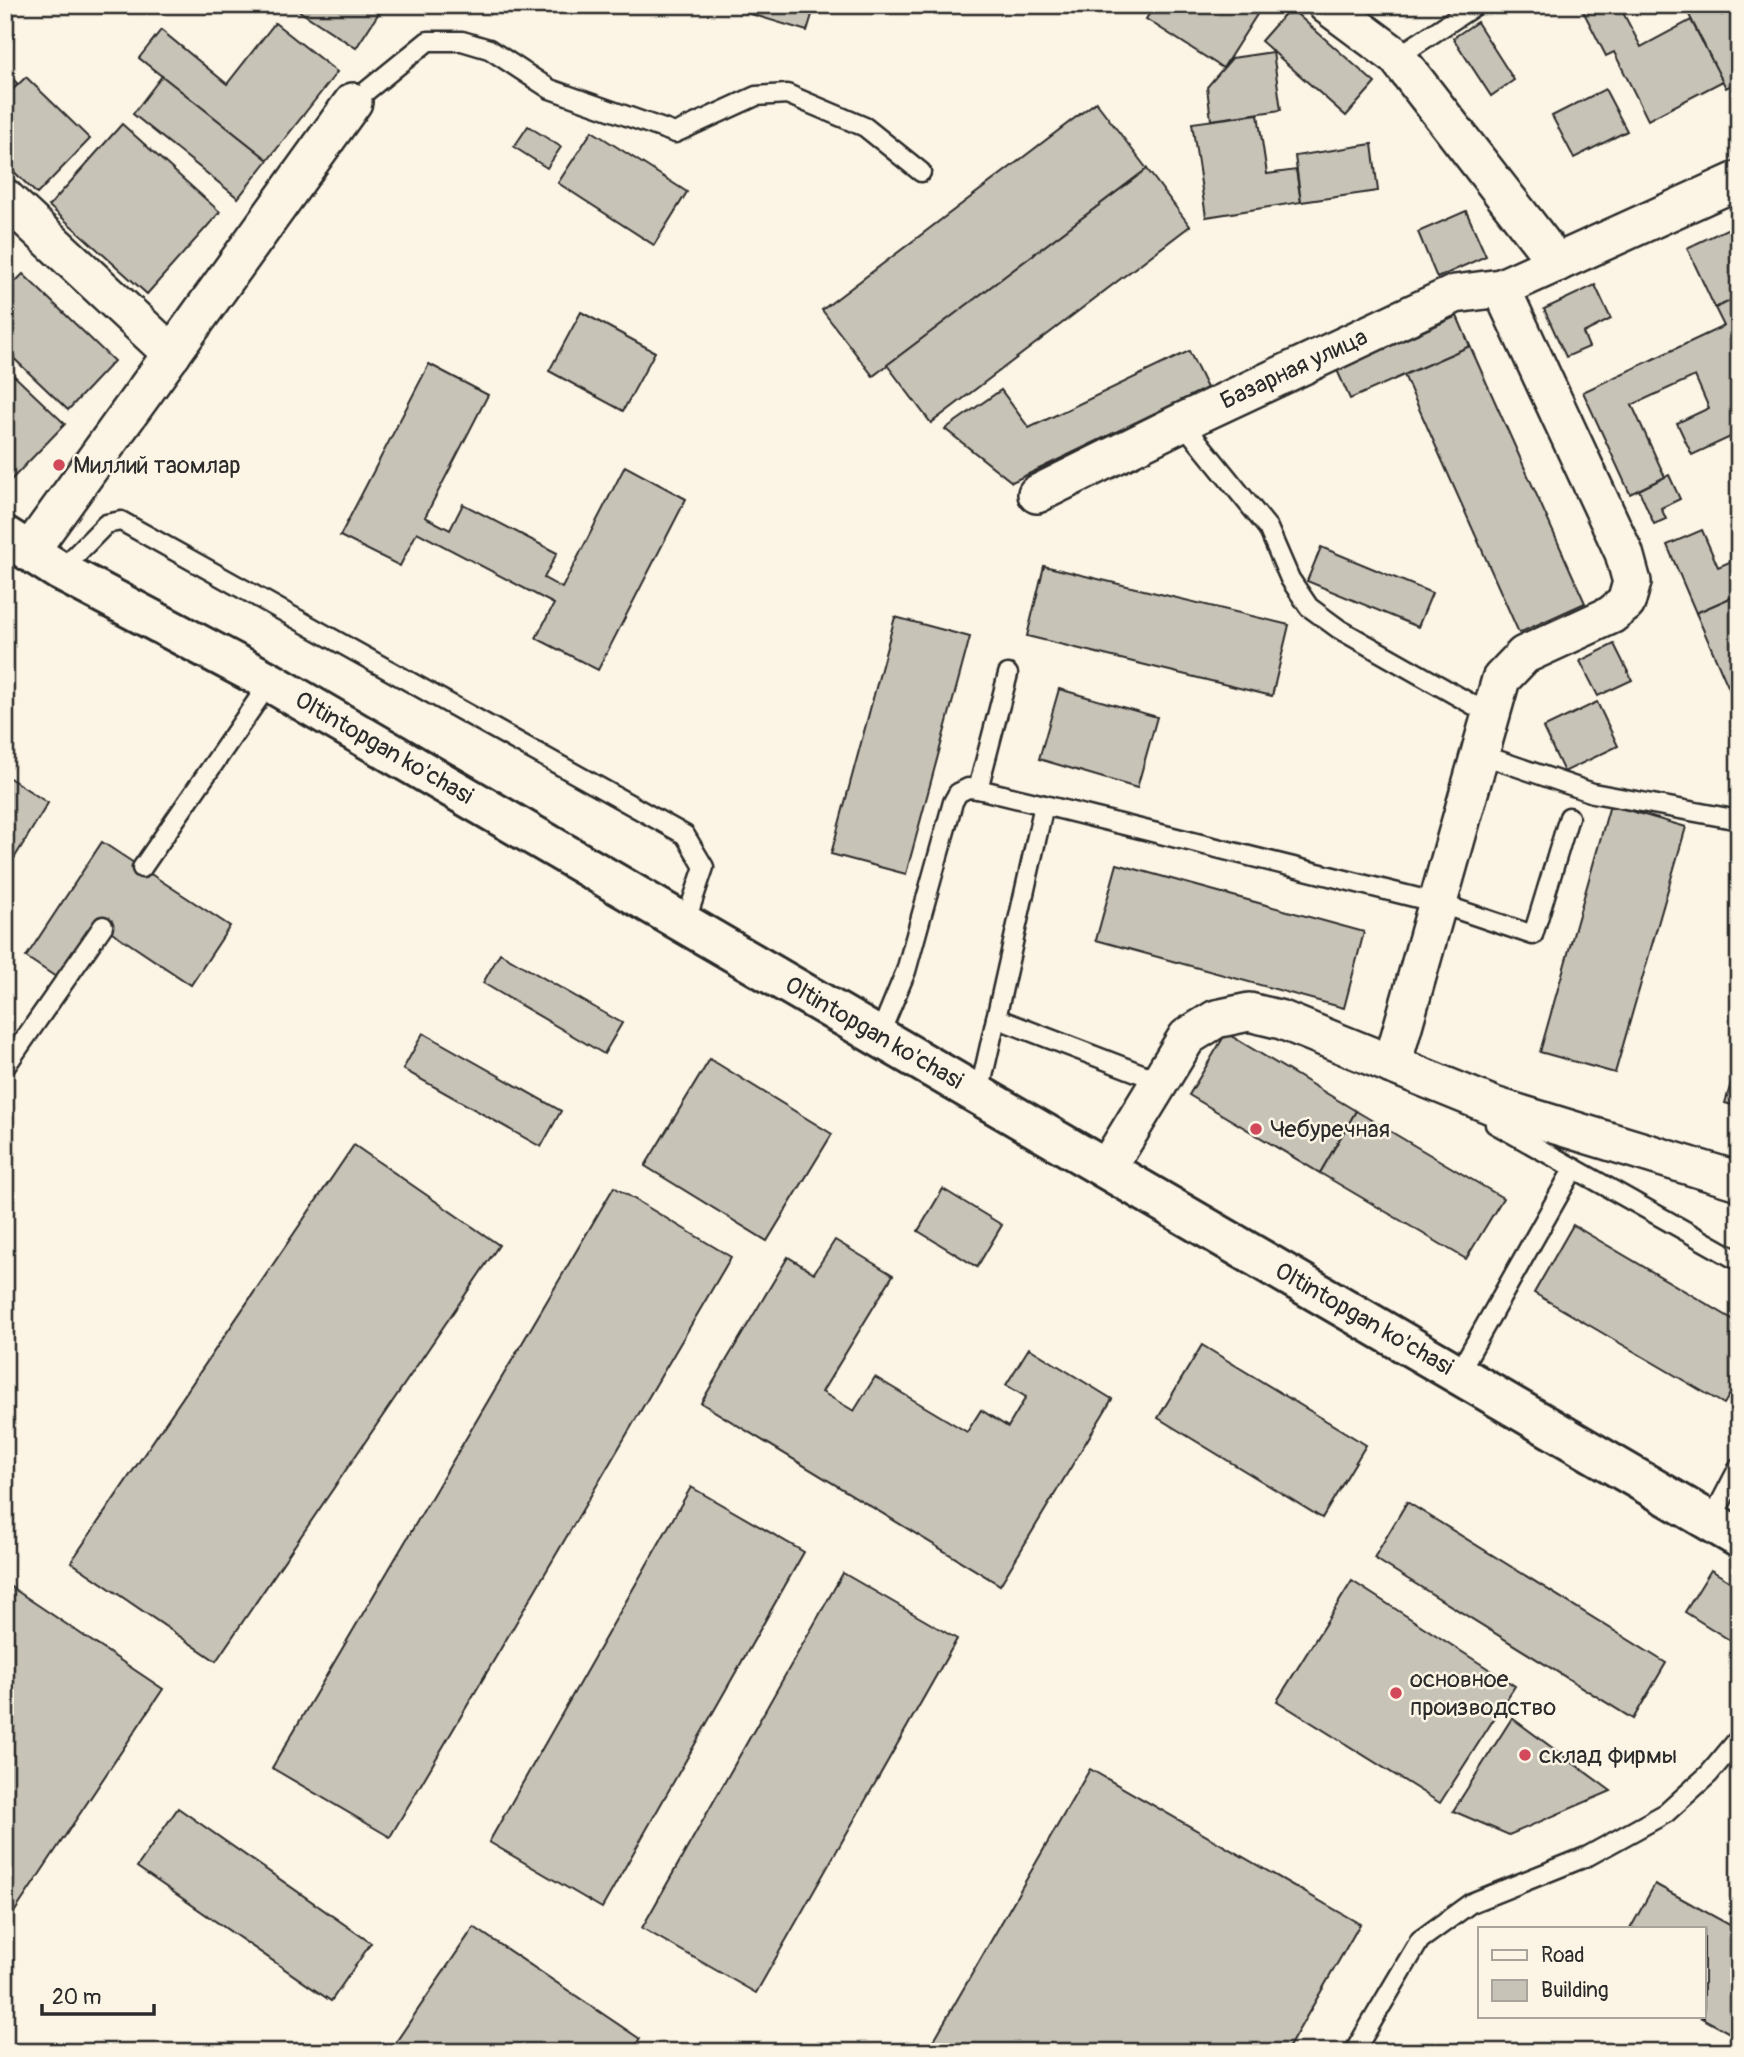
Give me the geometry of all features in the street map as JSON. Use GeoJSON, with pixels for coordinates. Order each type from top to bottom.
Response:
{"type":"FeatureCollection","features":[{"type":"Feature","properties":{"kind":"street"},"geometry":{"type":"LineString","coordinates":[[1326,5],[1398,57],[1557,263]]}},
{"type":"Feature","properties":{"kind":"street"},"geometry":{"type":"LineString","coordinates":[[32,553],[353,103]]}},
{"type":"Feature","properties":{"kind":"street","name":"Базарная улица"},"geometry":{"type":"LineString","coordinates":[[1037,494],[1182,422],[1455,294],[1501,288],[1739,180]]}},
{"type":"Feature","properties":{"kind":"street"},"geometry":{"type":"LineString","coordinates":[[5,198],[172,354]]}},
{"type":"Feature","properties":{"kind":"street"},"geometry":{"type":"LineString","coordinates":[[1392,1065],[1501,679],[1524,655],[1611,615],[1626,603],[1632,582],[1624,553],[1501,288]]}},
{"type":"Feature","properties":{"kind":"street","name":"Oltintopgan ko'chasi"},"geometry":{"type":"LineString","coordinates":[[32,553],[270,682],[1725,1530]]}},
{"type":"Feature","properties":{"kind":"street"},"geometry":{"type":"LineString","coordinates":[[1107,1168],[1187,1037],[1216,1019],[1249,1012],[1282,1020],[1494,1106],[1739,1181]]}},
{"type":"Feature","properties":{"kind":"lane"},"geometry":{"type":"LineString","coordinates":[[1398,57],[1476,5]]}},
{"type":"Feature","properties":{"kind":"lane"},"geometry":{"type":"LineString","coordinates":[[353,103],[428,41],[462,41],[489,49],[550,89],[675,133],[756,96],[787,94],[865,127],[921,172]]}},
{"type":"Feature","properties":{"kind":"lane"},"geometry":{"type":"LineString","coordinates":[[1182,422],[1268,528],[1290,579],[1309,607],[1339,629],[1491,715]]}},
{"type":"Feature","properties":{"kind":"lane"},"geometry":{"type":"LineString","coordinates":[[32,553],[106,524],[121,521],[685,835],[704,867],[685,923]]}},
{"type":"Feature","properties":{"kind":"lane"},"geometry":{"type":"LineString","coordinates":[[978,789],[1008,674]]}},
{"type":"Feature","properties":{"kind":"lane"},"geometry":{"type":"LineString","coordinates":[[142,868],[270,682]]}},
{"type":"Feature","properties":{"kind":"lane"},"geometry":{"type":"LineString","coordinates":[[1480,754],[1593,793],[1739,820]]}},
{"type":"Feature","properties":{"kind":"lane"},"geometry":{"type":"LineString","coordinates":[[879,1036],[906,971],[953,802],[958,793],[968,789],[1044,805],[1438,903],[1533,935],[1569,817]]}},
{"type":"Feature","properties":{"kind":"lane"},"geometry":{"type":"LineString","coordinates":[[979,1094],[1044,805]]}},
{"type":"Feature","properties":{"kind":"lane"},"geometry":{"type":"LineString","coordinates":[[5,1067],[103,926]]}},
{"type":"Feature","properties":{"kind":"lane"},"geometry":{"type":"LineString","coordinates":[[996,1018],[1160,1081]]}},
{"type":"Feature","properties":{"kind":"lane"},"geometry":{"type":"LineString","coordinates":[[1494,1106],[1495,1124],[1739,1261]]}},
{"type":"Feature","properties":{"kind":"lane"},"geometry":{"type":"LineString","coordinates":[[1458,1374],[1574,1168]]}},
{"type":"Feature","properties":{"kind":"lane"},"geometry":{"type":"LineString","coordinates":[[1725,1530],[1739,1467]]}},
{"type":"Feature","properties":{"kind":"lane"},"geometry":{"type":"LineString","coordinates":[[1354,2052],[1420,1940],[1471,1903],[1588,1856],[1667,1813],[1709,1774],[1739,1738]]}},
{"type":"Feature","properties":{"kind":"building"},"geometry":{"type":"Polygon","coordinates":[[[290,5],[384,5],[356,48],[290,5]]]}},
{"type":"Feature","properties":{"kind":"building"},"geometry":{"type":"Polygon","coordinates":[[[721,5],[815,5],[807,31],[721,5]]]}},
{"type":"Feature","properties":{"kind":"building"},"geometry":{"type":"Polygon","coordinates":[[[1155,5],[1263,5],[1223,68],[1146,19],[1155,5]]]}},
{"type":"Feature","properties":{"kind":"building"},"geometry":{"type":"Polygon","coordinates":[[[1580,5],[1619,5],[1641,47],[1691,20],[1723,81],[1648,120],[1614,52],[1606,56],[1580,5]]]}},
{"type":"Feature","properties":{"kind":"building"},"geometry":{"type":"Polygon","coordinates":[[[1684,5],[1716,5],[1722,15],[1739,6],[1739,81],[1726,88],[1684,5]]]}},
{"type":"Feature","properties":{"kind":"building"},"geometry":{"type":"Polygon","coordinates":[[[1290,8],[1375,83],[1346,116],[1261,41],[1290,8]]]}},
{"type":"Feature","properties":{"kind":"building"},"geometry":{"type":"Polygon","coordinates":[[[1477,22],[1514,80],[1491,96],[1453,38],[1477,22]]]}},
{"type":"Feature","properties":{"kind":"building"},"geometry":{"type":"Polygon","coordinates":[[[275,23],[337,72],[268,160],[139,58],[161,30],[227,84],[275,23]]]}},
{"type":"Feature","properties":{"kind":"building"},"geometry":{"type":"Polygon","coordinates":[[[5,45],[12,52],[5,59],[5,45]]]}},
{"type":"Feature","properties":{"kind":"building"},"geometry":{"type":"Polygon","coordinates":[[[1273,52],[1281,110],[1211,120],[1207,87],[1232,58],[1273,52]]]}},
{"type":"Feature","properties":{"kind":"building"},"geometry":{"type":"Polygon","coordinates":[[[5,72],[18,84],[5,97],[5,72]]]}},
{"type":"Feature","properties":{"kind":"building"},"geometry":{"type":"Polygon","coordinates":[[[162,76],[268,160],[238,198],[133,114],[162,76]]]}},
{"type":"Feature","properties":{"kind":"building"},"geometry":{"type":"Polygon","coordinates":[[[26,77],[90,139],[37,194],[5,163],[5,97],[26,77]]]}},
{"type":"Feature","properties":{"kind":"building"},"geometry":{"type":"Polygon","coordinates":[[[1605,89],[1627,131],[1574,158],[1552,116],[1605,89]]]}},
{"type":"Feature","properties":{"kind":"building"},"geometry":{"type":"Polygon","coordinates":[[[1096,102],[1147,169],[873,376],[822,310],[1096,102]]]}},
{"type":"Feature","properties":{"kind":"building"},"geometry":{"type":"Polygon","coordinates":[[[1258,114],[1267,174],[1296,170],[1301,202],[1206,217],[1192,123],[1258,114]]]}},
{"type":"Feature","properties":{"kind":"building"},"geometry":{"type":"Polygon","coordinates":[[[122,124],[220,212],[147,294],[49,206],[122,124]]]}},
{"type":"Feature","properties":{"kind":"building"},"geometry":{"type":"Polygon","coordinates":[[[528,126],[561,147],[547,168],[514,147],[528,126]]]}},
{"type":"Feature","properties":{"kind":"building"},"geometry":{"type":"Polygon","coordinates":[[[592,131],[687,192],[654,245],[558,183],[592,131]]]}},
{"type":"Feature","properties":{"kind":"building"},"geometry":{"type":"Polygon","coordinates":[[[1372,144],[1378,191],[1301,202],[1295,156],[1372,144]]]}},
{"type":"Feature","properties":{"kind":"building"},"geometry":{"type":"Polygon","coordinates":[[[1147,169],[1190,226],[931,423],[887,365],[1147,169]]]}},
{"type":"Feature","properties":{"kind":"building"},"geometry":{"type":"Polygon","coordinates":[[[1466,211],[1486,256],[1437,278],[1418,232],[1466,211]]]}},
{"type":"Feature","properties":{"kind":"building"},"geometry":{"type":"Polygon","coordinates":[[[1731,227],[1737,239],[1739,238],[1739,297],[1715,308],[1687,248],[1731,227]]]}},
{"type":"Feature","properties":{"kind":"building"},"geometry":{"type":"Polygon","coordinates":[[[23,274],[114,361],[68,410],[5,350],[5,292],[23,274]]]}},
{"type":"Feature","properties":{"kind":"building"},"geometry":{"type":"Polygon","coordinates":[[[1595,285],[1611,319],[1583,333],[1589,347],[1566,357],[1544,309],[1595,285]]]}},
{"type":"Feature","properties":{"kind":"building"},"geometry":{"type":"Polygon","coordinates":[[[1739,297],[1739,433],[1692,455],[1677,423],[1709,408],[1695,376],[1632,405],[1665,477],[1630,494],[1583,392],[1724,326],[1715,308],[1739,297]]]}},
{"type":"Feature","properties":{"kind":"building"},"geometry":{"type":"Polygon","coordinates":[[[581,312],[655,352],[623,411],[549,371],[581,312]]]}},
{"type":"Feature","properties":{"kind":"building"},"geometry":{"type":"Polygon","coordinates":[[[1457,316],[1470,346],[1350,399],[1337,370],[1457,316]]]}},
{"type":"Feature","properties":{"kind":"building"},"geometry":{"type":"Polygon","coordinates":[[[1470,346],[1585,603],[1519,633],[1404,375],[1470,346]]]}},
{"type":"Feature","properties":{"kind":"building"},"geometry":{"type":"Polygon","coordinates":[[[1189,351],[1207,388],[1012,482],[945,429],[1001,390],[1029,428],[1189,351]]]}},
{"type":"Feature","properties":{"kind":"building"},"geometry":{"type":"Polygon","coordinates":[[[429,364],[488,395],[425,517],[450,530],[463,504],[557,553],[544,578],[562,588],[625,466],[686,499],[598,670],[536,638],[554,604],[417,532],[400,566],[340,536],[429,364]]]}},
{"type":"Feature","properties":{"kind":"building"},"geometry":{"type":"Polygon","coordinates":[[[5,367],[65,424],[8,483],[5,480],[5,367]]]}},
{"type":"Feature","properties":{"kind":"building"},"geometry":{"type":"Polygon","coordinates":[[[1669,475],[1680,499],[1661,508],[1666,519],[1654,524],[1639,490],[1669,475]]]}},
{"type":"Feature","properties":{"kind":"building"},"geometry":{"type":"Polygon","coordinates":[[[1702,530],[1718,567],[1739,558],[1739,594],[1696,613],[1667,545],[1702,530]]]}},
{"type":"Feature","properties":{"kind":"building"},"geometry":{"type":"Polygon","coordinates":[[[1321,547],[1432,593],[1418,627],[1307,581],[1321,547]]]}},
{"type":"Feature","properties":{"kind":"building"},"geometry":{"type":"Polygon","coordinates":[[[1044,566],[1289,625],[1272,696],[1027,636],[1044,566]]]}},
{"type":"Feature","properties":{"kind":"building"},"geometry":{"type":"Polygon","coordinates":[[[1737,595],[1739,695],[1733,698],[1696,613],[1737,595]]]}},
{"type":"Feature","properties":{"kind":"building"},"geometry":{"type":"Polygon","coordinates":[[[895,617],[970,637],[906,874],[831,854],[895,617]]]}},
{"type":"Feature","properties":{"kind":"building"},"geometry":{"type":"Polygon","coordinates":[[[1614,644],[1632,680],[1598,696],[1580,661],[1614,644]]]}},
{"type":"Feature","properties":{"kind":"building"},"geometry":{"type":"Polygon","coordinates":[[[1059,689],[1157,717],[1137,788],[1039,759],[1059,689]]]}},
{"type":"Feature","properties":{"kind":"building"},"geometry":{"type":"Polygon","coordinates":[[[1597,702],[1618,746],[1564,772],[1543,728],[1597,702]]]}},
{"type":"Feature","properties":{"kind":"building"},"geometry":{"type":"Polygon","coordinates":[[[5,775],[48,803],[7,870],[5,869],[5,775]]]}},
{"type":"Feature","properties":{"kind":"building"},"geometry":{"type":"Polygon","coordinates":[[[1610,805],[1686,827],[1615,1073],[1540,1052],[1610,805]]]}},
{"type":"Feature","properties":{"kind":"building"},"geometry":{"type":"Polygon","coordinates":[[[102,842],[230,926],[191,985],[103,926],[59,979],[26,957],[102,842]]]}},
{"type":"Feature","properties":{"kind":"building"},"geometry":{"type":"Polygon","coordinates":[[[1117,864],[1364,932],[1344,1008],[1096,940],[1117,864]]]}},
{"type":"Feature","properties":{"kind":"building"},"geometry":{"type":"Polygon","coordinates":[[[500,953],[622,1023],[604,1054],[483,983],[500,953]]]}},
{"type":"Feature","properties":{"kind":"building"},"geometry":{"type":"Polygon","coordinates":[[[423,1033],[561,1111],[541,1147],[403,1069],[423,1033]]]}},
{"type":"Feature","properties":{"kind":"building"},"geometry":{"type":"Polygon","coordinates":[[[1226,1033],[1356,1111],[1320,1173],[1189,1095],[1226,1033]]]}},
{"type":"Feature","properties":{"kind":"building"},"geometry":{"type":"Polygon","coordinates":[[[1739,1057],[1739,1107],[1725,1103],[1739,1057]]]}},
{"type":"Feature","properties":{"kind":"building"},"geometry":{"type":"Polygon","coordinates":[[[710,1059],[832,1134],[767,1241],[645,1166],[710,1059]]]}},
{"type":"Feature","properties":{"kind":"building"},"geometry":{"type":"Polygon","coordinates":[[[1356,1111],[1503,1198],[1466,1259],[1320,1173],[1356,1111]]]}},
{"type":"Feature","properties":{"kind":"building"},"geometry":{"type":"Polygon","coordinates":[[[354,1145],[499,1245],[216,1661],[71,1562],[354,1145]]]}},
{"type":"Feature","properties":{"kind":"building"},"geometry":{"type":"Polygon","coordinates":[[[614,1187],[731,1257],[390,1837],[272,1768],[614,1187]]]}},
{"type":"Feature","properties":{"kind":"building"},"geometry":{"type":"Polygon","coordinates":[[[943,1189],[1002,1225],[977,1267],[918,1231],[943,1189]]]}},
{"type":"Feature","properties":{"kind":"building"},"geometry":{"type":"Polygon","coordinates":[[[1573,1225],[1739,1323],[1739,1379],[1724,1404],[1534,1293],[1573,1225]]]}},
{"type":"Feature","properties":{"kind":"building"},"geometry":{"type":"Polygon","coordinates":[[[835,1240],[893,1275],[822,1392],[854,1411],[875,1377],[967,1432],[981,1410],[1008,1427],[1026,1397],[1006,1385],[1029,1348],[1112,1399],[1000,1585],[701,1403],[788,1257],[814,1273],[835,1240]]]}},
{"type":"Feature","properties":{"kind":"building"},"geometry":{"type":"Polygon","coordinates":[[[1202,1345],[1366,1445],[1322,1518],[1158,1418],[1202,1345]]]}},
{"type":"Feature","properties":{"kind":"building"},"geometry":{"type":"Polygon","coordinates":[[[691,1487],[804,1552],[602,1908],[489,1842],[691,1487]]]}},
{"type":"Feature","properties":{"kind":"building"},"geometry":{"type":"Polygon","coordinates":[[[1407,1502],[1666,1663],[1633,1719],[1374,1558],[1407,1502]]]}},
{"type":"Feature","properties":{"kind":"building"},"geometry":{"type":"Polygon","coordinates":[[[1711,1570],[1739,1587],[1739,1646],[1685,1612],[1711,1570]]]}},
{"type":"Feature","properties":{"kind":"building"},"geometry":{"type":"Polygon","coordinates":[[[843,1573],[957,1639],[756,1993],[642,1928],[843,1573]]]}},
{"type":"Feature","properties":{"kind":"building","name":"основное производство"},"geometry":{"type":"Polygon","coordinates":[[[1352,1581],[1515,1686],[1440,1803],[1277,1701],[1352,1581]]]}},
{"type":"Feature","properties":{"kind":"building"},"geometry":{"type":"Polygon","coordinates":[[[5,1583],[163,1689],[5,1926],[5,1583]]]}},
{"type":"Feature","properties":{"kind":"building","name":"склад фирмы"},"geometry":{"type":"Polygon","coordinates":[[[1512,1718],[1611,1791],[1509,1835],[1453,1811],[1512,1718]]]}},
{"type":"Feature","properties":{"kind":"building"},"geometry":{"type":"Polygon","coordinates":[[[1090,1769],[1360,1924],[1286,2052],[927,2052],[1090,1769]]]}},
{"type":"Feature","properties":{"kind":"building"},"geometry":{"type":"Polygon","coordinates":[[[178,1808],[371,1943],[331,2001],[137,1867],[178,1808]]]}},
{"type":"Feature","properties":{"kind":"building"},"geometry":{"type":"Polygon","coordinates":[[[1655,1884],[1739,1930],[1739,2038],[1702,2018],[1706,2018],[1706,1927],[1631,1927],[1655,1884]]]}},
{"type":"Feature","properties":{"kind":"building"},"geometry":{"type":"Polygon","coordinates":[[[474,1927],[640,2039],[631,2052],[411,2052],[396,2042],[474,1927]]]}},
{"type":"Feature","properties":{"kind":"place","name":"Миллий таомлар"},"geometry":{"type":"Point","coordinates":[59,465]}},
{"type":"Feature","properties":{"kind":"place","name":"Чебуречная"},"geometry":{"type":"Point","coordinates":[1256,1129]}},
{"type":"Feature","properties":{"kind":"place","name":"основное производство"},"geometry":{"type":"Point","coordinates":[1396,1693]}},
{"type":"Feature","properties":{"kind":"place","name":"склад фирмы"},"geometry":{"type":"Point","coordinates":[1525,1755]}}]}
